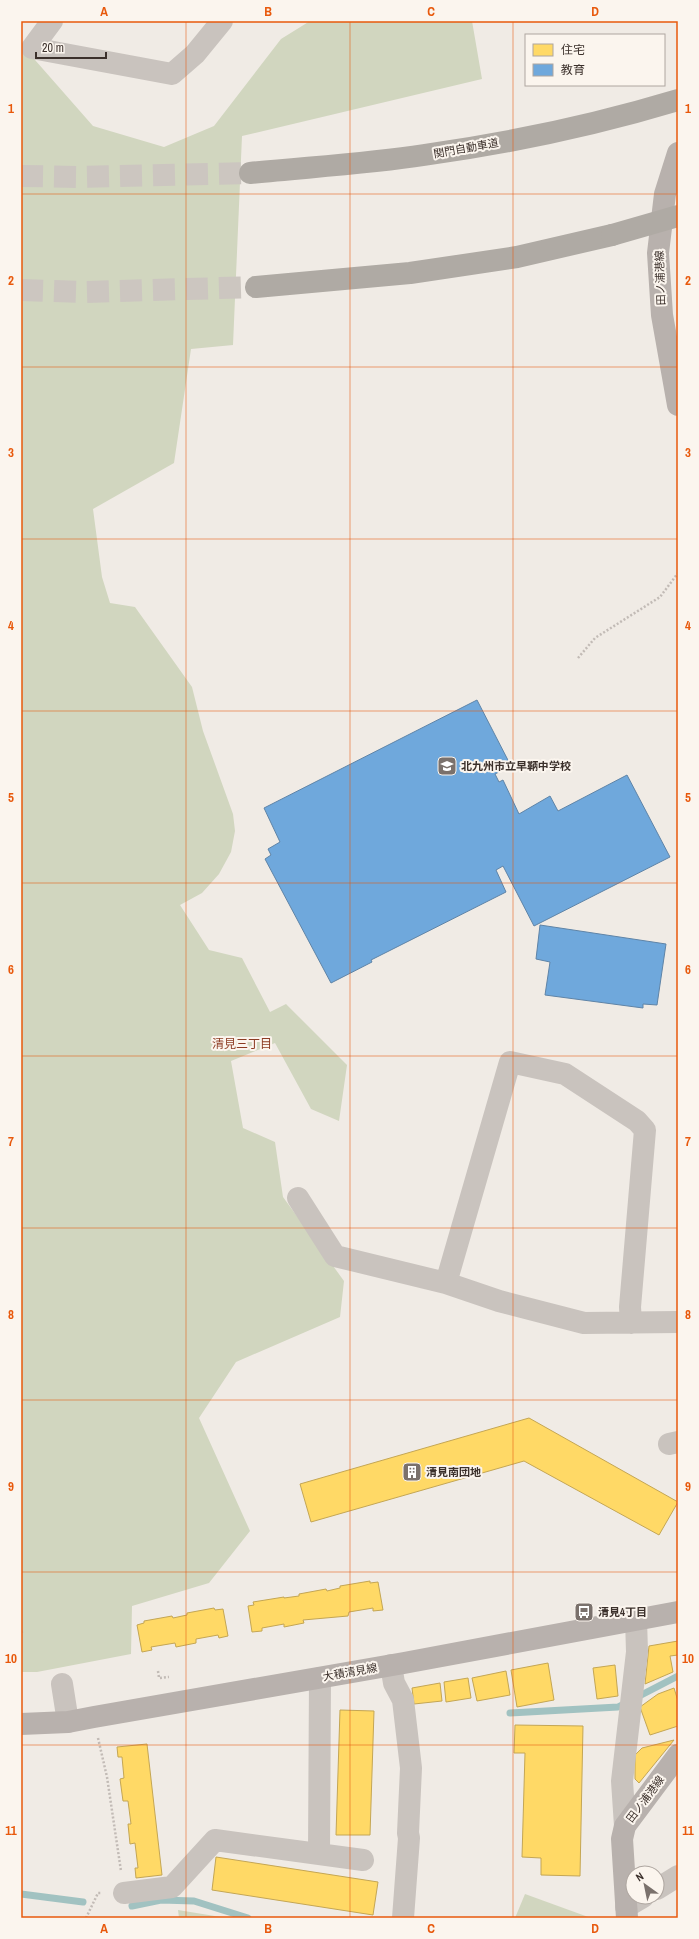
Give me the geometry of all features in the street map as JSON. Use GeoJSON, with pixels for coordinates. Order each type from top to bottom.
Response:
{"type":"FeatureCollection","features":[{"type":"Feature","properties":{"kind":"highway","name":"関門自動車道"},"geometry":{"type":"LineString","coordinates":[[250,173],[424,155],[541,135],[644,110],[678,100]]}},
{"type":"Feature","properties":{"kind":"highway"},"geometry":{"type":"LineString","coordinates":[[256,288],[410,274],[517,257],[612,236],[678,216]]}},
{"type":"Feature","properties":{"kind":"main road","name":"田ノ浦港線"},"geometry":{"type":"LineString","coordinates":[[678,152],[665,194],[658,253],[662,315],[678,405]]}},
{"type":"Feature","properties":{"kind":"main road","name":"大積清見線"},"geometry":{"type":"LineString","coordinates":[[21,1724],[68,1722],[320,1678],[678,1612]]}},
{"type":"Feature","properties":{"kind":"main road","name":"田ノ浦港線"},"geometry":{"type":"LineString","coordinates":[[632,1907],[622,1839],[624,1826],[678,1755]]}},
{"type":"Feature","properties":{"kind":"street"},"geometry":{"type":"LineString","coordinates":[[52,21],[32,48],[172,74],[195,54],[222,21]]}},
{"type":"Feature","properties":{"kind":"street"},"geometry":{"type":"LineString","coordinates":[[446,1283],[510,1062],[565,1074],[636,1121],[645,1130],[630,1307],[631,1323]]}},
{"type":"Feature","properties":{"kind":"street"},"geometry":{"type":"LineString","coordinates":[[298,1198],[335,1256],[446,1283],[500,1301],[584,1323],[678,1322]]}},
{"type":"Feature","properties":{"kind":"street"},"geometry":{"type":"LineString","coordinates":[[624,1826],[622,1781],[636,1652],[636,1619]]}},
{"type":"Feature","properties":{"kind":"street"},"geometry":{"type":"LineString","coordinates":[[391,1665],[394,1683],[403,1700],[411,1768],[408,1833],[410,1838],[403,1918]]}},
{"type":"Feature","properties":{"kind":"street"},"geometry":{"type":"LineString","coordinates":[[319,1854],[320,1678]]}},
{"type":"Feature","properties":{"kind":"street"},"geometry":{"type":"LineString","coordinates":[[62,1684],[68,1722]]}},
{"type":"Feature","properties":{"kind":"street"},"geometry":{"type":"LineString","coordinates":[[124,1893],[172,1887],[215,1840],[362,1860]]}},
{"type":"Feature","properties":{"kind":"street"},"geometry":{"type":"LineString","coordinates":[[665,1884],[678,1876]]}},
{"type":"Feature","properties":{"kind":"path"},"geometry":{"type":"LineString","coordinates":[[578,658],[595,638],[660,597],[678,573]]}},
{"type":"Feature","properties":{"kind":"path"},"geometry":{"type":"LineString","coordinates":[[158,1671],[159,1678],[168,1677]]}},
{"type":"Feature","properties":{"kind":"path"},"geometry":{"type":"LineString","coordinates":[[86,1918],[98,1893],[124,1893],[107,1777],[94,1717]]}},
{"type":"Feature","properties":{"kind":"green space"},"geometry":{"type":"Polygon","coordinates":[[[310,21],[472,21],[482,79],[242,136],[233,345],[191,349],[174,463],[93,509],[102,577],[110,603],[135,607],[192,687],[203,731],[233,814],[235,831],[231,852],[219,874],[202,893],[180,905],[209,950],[242,958],[270,1012],[286,1004],[347,1065],[339,1121],[311,1109],[275,1043],[231,1061],[243,1128],[275,1142],[283,1197],[344,1281],[340,1317],[236,1362],[199,1418],[250,1531],[209,1583],[132,1606],[131,1654],[37,1672],[21,1672],[21,44],[93,126],[164,147],[214,126],[281,39],[310,21]]]}},
{"type":"Feature","properties":{"kind":"green space"},"geometry":{"type":"Polygon","coordinates":[[[525,1894],[591,1918],[515,1918],[525,1894]]]}},
{"type":"Feature","properties":{"kind":"green space"},"geometry":{"type":"Polygon","coordinates":[[[178,1910],[227,1918],[179,1918],[178,1910]]]}},
{"type":"Feature","properties":{"kind":"building: 住宅","name":"清見南団地"},"geometry":{"type":"Polygon","coordinates":[[[529,1418],[678,1502],[659,1535],[524,1461],[311,1522],[300,1484],[529,1418]]]}},
{"type":"Feature","properties":{"kind":"building: 住宅"},"geometry":{"type":"Polygon","coordinates":[[[370,1581],[370,1583],[378,1582],[383,1610],[373,1611],[373,1608],[349,1612],[348,1616],[303,1620],[304,1623],[284,1627],[284,1624],[262,1628],[262,1631],[252,1632],[248,1606],[254,1605],[253,1602],[299,1596],[299,1594],[326,1589],[327,1591],[340,1588],[340,1586],[370,1581]]]}},
{"type":"Feature","properties":{"kind":"building: 住宅"},"geometry":{"type":"Polygon","coordinates":[[[214,1608],[215,1610],[223,1609],[228,1636],[219,1638],[218,1635],[196,1639],[196,1643],[176,1647],[175,1643],[151,1647],[152,1650],[142,1652],[137,1625],[144,1623],[144,1621],[172,1616],[173,1618],[187,1615],[187,1613],[214,1608]]]}},
{"type":"Feature","properties":{"kind":"building: 住宅"},"geometry":{"type":"Polygon","coordinates":[[[678,1641],[678,1655],[670,1656],[673,1672],[645,1684],[649,1646],[678,1641]]]}},
{"type":"Feature","properties":{"kind":"building: 住宅"},"geometry":{"type":"Polygon","coordinates":[[[548,1663],[554,1700],[517,1707],[511,1670],[548,1663]]]}},
{"type":"Feature","properties":{"kind":"building: 住宅"},"geometry":{"type":"Polygon","coordinates":[[[615,1665],[618,1696],[597,1699],[593,1668],[615,1665]]]}},
{"type":"Feature","properties":{"kind":"building: 住宅"},"geometry":{"type":"Polygon","coordinates":[[[506,1671],[510,1695],[477,1701],[472,1678],[506,1671]]]}},
{"type":"Feature","properties":{"kind":"building: 住宅"},"geometry":{"type":"Polygon","coordinates":[[[468,1678],[471,1698],[446,1702],[444,1682],[468,1678]]]}},
{"type":"Feature","properties":{"kind":"building: 住宅"},"geometry":{"type":"Polygon","coordinates":[[[440,1683],[442,1701],[414,1704],[412,1688],[440,1683]]]}},
{"type":"Feature","properties":{"kind":"building: 住宅"},"geometry":{"type":"Polygon","coordinates":[[[674,1688],[678,1701],[678,1726],[650,1735],[640,1707],[658,1694],[674,1688]]]}},
{"type":"Feature","properties":{"kind":"building: 住宅"},"geometry":{"type":"Polygon","coordinates":[[[340,1710],[374,1711],[370,1835],[336,1835],[340,1710]]]}},
{"type":"Feature","properties":{"kind":"building: 住宅"},"geometry":{"type":"Polygon","coordinates":[[[515,1725],[583,1726],[580,1876],[541,1875],[541,1858],[522,1857],[525,1753],[514,1753],[515,1725]]]}},
{"type":"Feature","properties":{"kind":"building: 住宅"},"geometry":{"type":"Polygon","coordinates":[[[674,1740],[639,1783],[635,1779],[635,1755],[642,1748],[674,1740]]]}},
{"type":"Feature","properties":{"kind":"building: 住宅"},"geometry":{"type":"Polygon","coordinates":[[[147,1744],[162,1875],[136,1878],[135,1868],[138,1868],[135,1843],[130,1844],[128,1824],[131,1824],[128,1801],[123,1801],[120,1779],[124,1778],[122,1757],[118,1757],[117,1747],[147,1744]]]}},
{"type":"Feature","properties":{"kind":"building: 住宅"},"geometry":{"type":"Polygon","coordinates":[[[216,1857],[378,1882],[373,1915],[212,1890],[216,1857]]]}},
{"type":"Feature","properties":{"kind":"building: 教育"},"geometry":{"type":"Polygon","coordinates":[[[477,700],[511,766],[495,774],[499,782],[503,780],[519,814],[550,796],[558,811],[627,775],[670,857],[534,926],[503,866],[496,870],[506,892],[371,960],[372,962],[331,983],[265,859],[271,855],[268,849],[280,842],[264,808],[477,700]]]}},
{"type":"Feature","properties":{"kind":"building: 教育"},"geometry":{"type":"Polygon","coordinates":[[[540,925],[666,944],[657,1005],[643,1004],[643,1008],[545,995],[550,962],[536,959],[540,925]]]}},
{"type":"Feature","properties":{"kind":"waterway"},"geometry":{"type":"LineString","coordinates":[[510,1713],[618,1707],[678,1676]]}},
{"type":"Feature","properties":{"kind":"waterway"},"geometry":{"type":"LineString","coordinates":[[21,1894],[83,1902]]}},
{"type":"Feature","properties":{"kind":"waterway"},"geometry":{"type":"LineString","coordinates":[[132,1906],[161,1900],[194,1901],[248,1918]]}},
{"type":"Feature","properties":{"kind":"tunnel"},"geometry":{"type":"LineString","coordinates":[[21,176],[80,177],[250,173]]}},
{"type":"Feature","properties":{"kind":"tunnel"},"geometry":{"type":"LineString","coordinates":[[21,290],[84,292],[256,287]]}},
{"type":"Feature","properties":{"kind":"place","name":"北九州市立早鞆中学校"},"geometry":{"type":"Point","coordinates":[447,766]}},
{"type":"Feature","properties":{"kind":"place","name":"清見南団地"},"geometry":{"type":"Point","coordinates":[412,1472]}},
{"type":"Feature","properties":{"kind":"place","name":"清見4丁目"},"geometry":{"type":"Point","coordinates":[584,1612]}},
{"type":"Feature","properties":{"kind":"district","name":"清見三丁目"},"geometry":{"type":"Point","coordinates":[242,1044]}}]}
